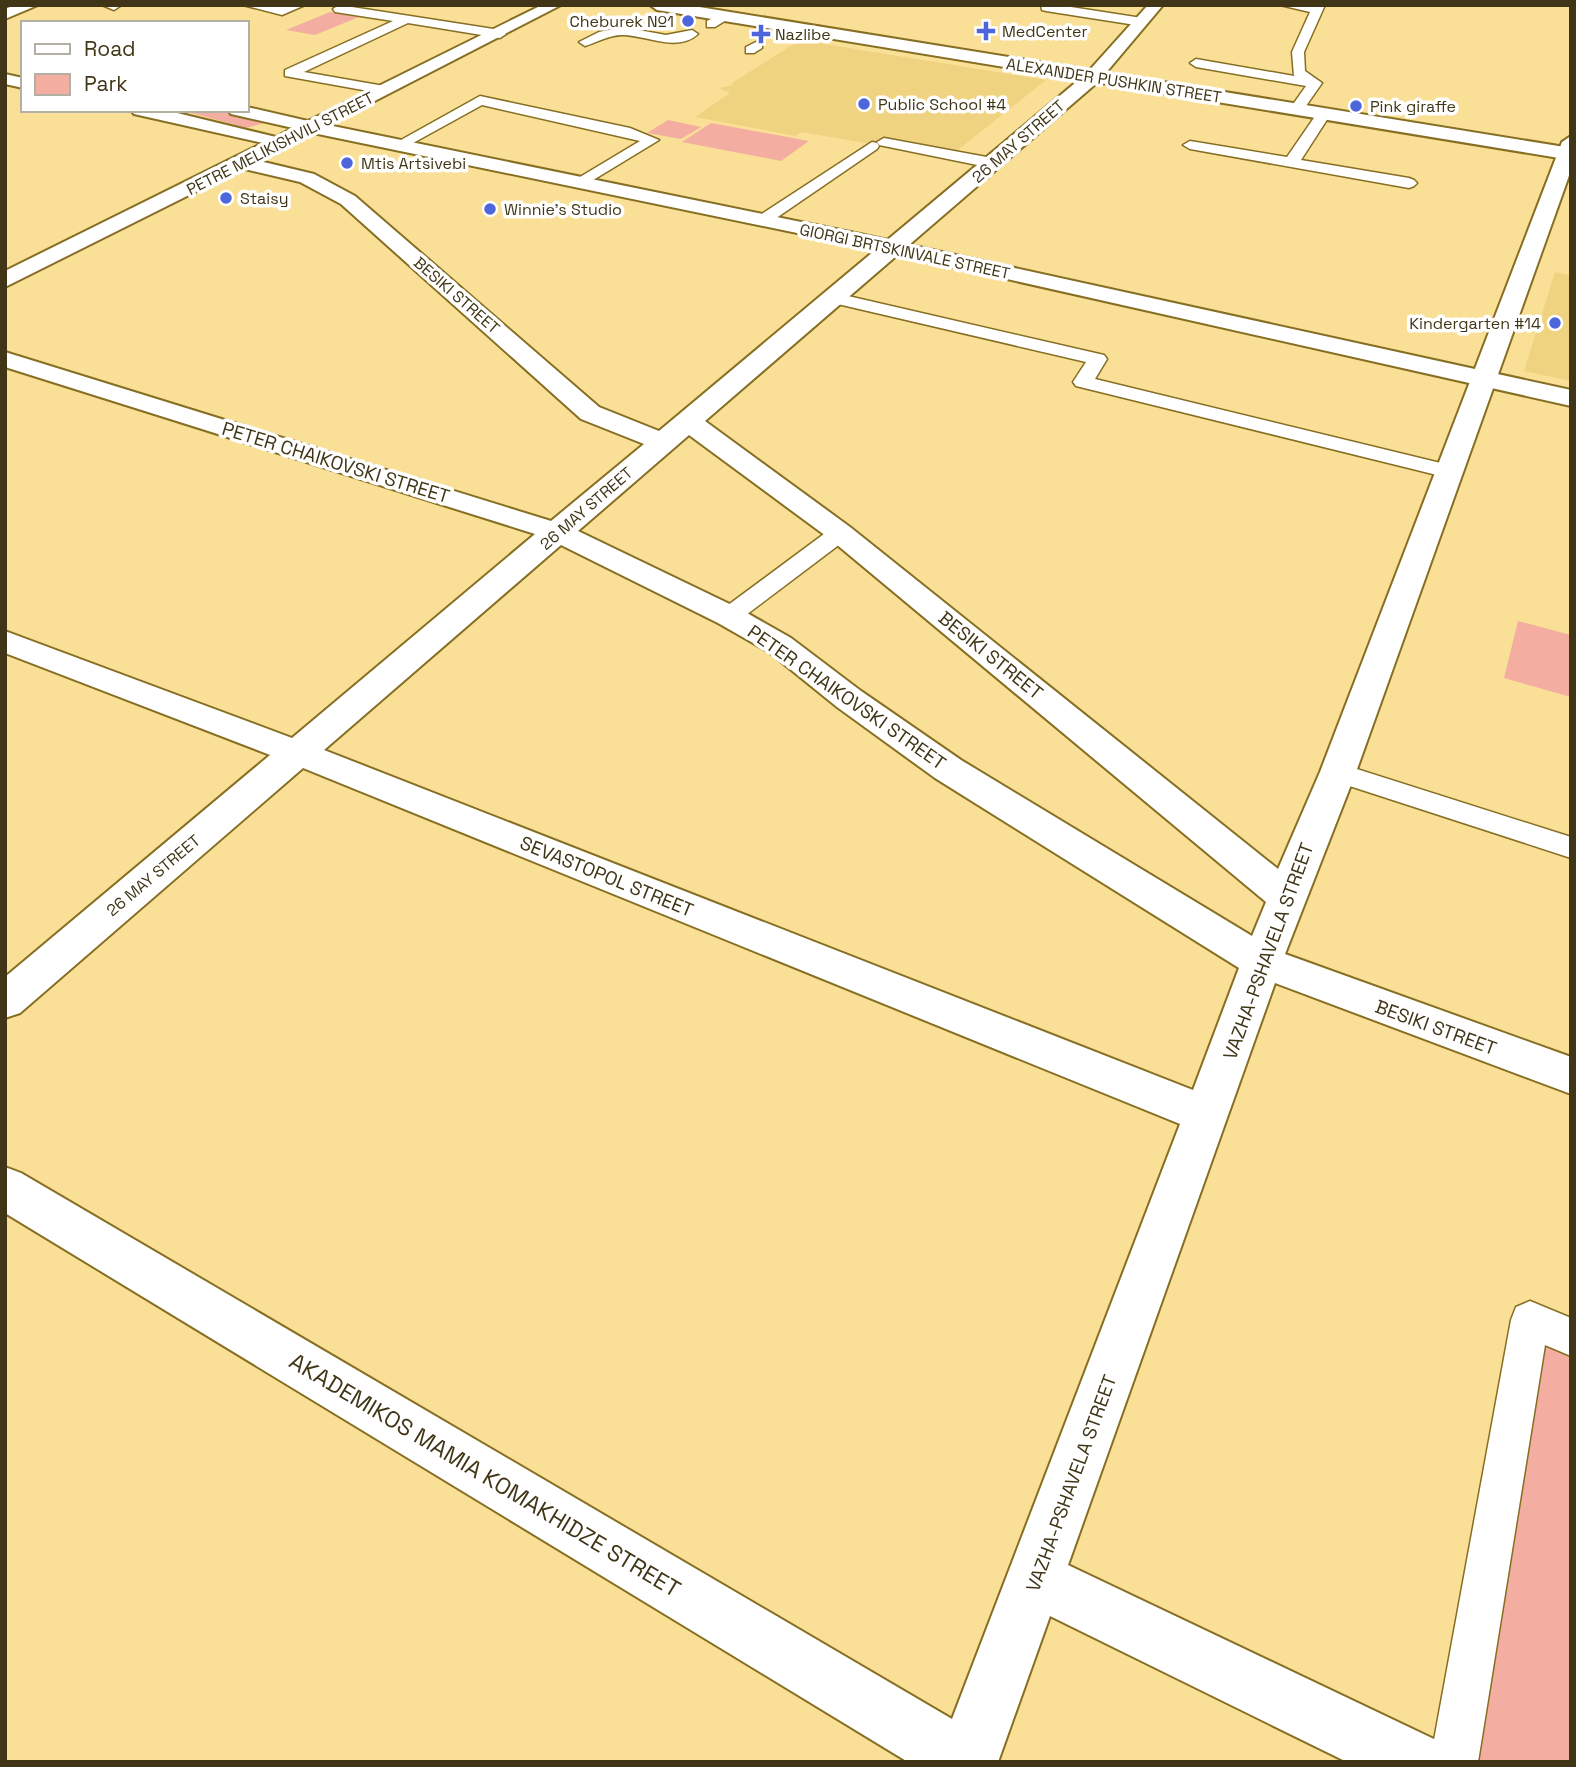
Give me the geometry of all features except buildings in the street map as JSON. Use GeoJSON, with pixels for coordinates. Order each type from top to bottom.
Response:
{"type":"FeatureCollection","features":[{"type":"Feature","properties":{"kind":"street"},"geometry":{"type":"LineString","coordinates":[[5,13],[31,5]]}},
{"type":"Feature","properties":{"kind":"street","name":"PETRE MELIKISHVILI STREET"},"geometry":{"type":"LineString","coordinates":[[5,280],[554,5]]}},
{"type":"Feature","properties":{"kind":"street","name":"ALEXANDER PUSHKIN STREET"},"geometry":{"type":"LineString","coordinates":[[657,5],[717,20],[782,31],[1093,77],[1323,115],[1569,150]]}},
{"type":"Feature","properties":{"kind":"street","name":"26 MAY STREET"},"geometry":{"type":"LineString","coordinates":[[5,1001],[1093,77],[1156,5]]}},
{"type":"Feature","properties":{"kind":"street"},"geometry":{"type":"LineString","coordinates":[[5,62],[14,79]]}},
{"type":"Feature","properties":{"kind":"street"},"geometry":{"type":"LineString","coordinates":[[149,112],[284,141]]}},
{"type":"Feature","properties":{"kind":"street","name":"GIORGI BRTSKINVALE STREET"},"geometry":{"type":"LineString","coordinates":[[246,112],[894,248],[1571,398]]}},
{"type":"Feature","properties":{"kind":"street","name":"VAZHA-PSHAVELA STREET"},"geometry":{"type":"LineString","coordinates":[[966,1762],[1036,1579],[1262,962],[1338,772],[1569,150]]}},
{"type":"Feature","properties":{"kind":"street","name":"BESIKI STREET"},"geometry":{"type":"LineString","coordinates":[[243,163],[307,178],[348,200],[590,413],[663,442]]}},
{"type":"Feature","properties":{"kind":"street","name":"PETER CHAIKOVSKI STREET"},"geometry":{"type":"LineString","coordinates":[[5,359],[558,532],[729,615],[780,645],[849,699],[948,769],[1262,962]]}},
{"type":"Feature","properties":{"kind":"street","name":"BESIKI STREET"},"geometry":{"type":"LineString","coordinates":[[689,422],[840,533],[1287,898]]}},
{"type":"Feature","properties":{"kind":"street","name":"SEVASTOPOL STREET"},"geometry":{"type":"LineString","coordinates":[[5,640],[298,753],[1207,1115]]}},
{"type":"Feature","properties":{"kind":"street","name":"BESIKI STREET"},"geometry":{"type":"LineString","coordinates":[[1262,962],[1571,1076]]}},
{"type":"Feature","properties":{"kind":"street","name":"AKADEMIKOS MAMIA KOMAKHIDZE STREET"},"geometry":{"type":"LineString","coordinates":[[5,1188],[966,1762]]}},
{"type":"Feature","properties":{"kind":"street"},"geometry":{"type":"LineString","coordinates":[[1036,1579],[1414,1762]]}},
{"type":"Feature","properties":{"kind":"lane"},"geometry":{"type":"LineString","coordinates":[[249,5],[282,11],[299,5]]}},
{"type":"Feature","properties":{"kind":"lane"},"geometry":{"type":"LineString","coordinates":[[1048,5],[1046,8],[1142,22]]}},
{"type":"Feature","properties":{"kind":"lane"},"geometry":{"type":"LineString","coordinates":[[1286,5],[1318,8],[1298,52],[1299,73],[1315,83]]}},
{"type":"Feature","properties":{"kind":"lane"},"geometry":{"type":"LineString","coordinates":[[339,9],[499,34]]}},
{"type":"Feature","properties":{"kind":"lane"},"geometry":{"type":"LineString","coordinates":[[385,90],[290,73],[407,19]]}},
{"type":"Feature","properties":{"kind":"lane"},"geometry":{"type":"LineString","coordinates":[[585,41],[601,34],[623,31],[679,41],[692,34]]}},
{"type":"Feature","properties":{"kind":"lane"},"geometry":{"type":"LineString","coordinates":[[641,47],[659,37]]}},
{"type":"Feature","properties":{"kind":"lane"},"geometry":{"type":"LineString","coordinates":[[1196,63],[1315,83]]}},
{"type":"Feature","properties":{"kind":"lane"},"geometry":{"type":"LineString","coordinates":[[1296,110],[1315,83]]}},
{"type":"Feature","properties":{"kind":"lane"},"geometry":{"type":"LineString","coordinates":[[399,145],[480,100],[630,132],[652,140],[580,183]]}},
{"type":"Feature","properties":{"kind":"lane"},"geometry":{"type":"LineString","coordinates":[[1291,163],[1323,115]]}},
{"type":"Feature","properties":{"kind":"lane"},"geometry":{"type":"LineString","coordinates":[[763,220],[878,144],[992,163]]}},
{"type":"Feature","properties":{"kind":"lane"},"geometry":{"type":"LineString","coordinates":[[1190,145],[1409,183]]}},
{"type":"Feature","properties":{"kind":"lane"},"geometry":{"type":"LineString","coordinates":[[835,298],[1097,359],[1083,382],[1449,472]]}},
{"type":"Feature","properties":{"kind":"lane"},"geometry":{"type":"LineString","coordinates":[[729,615],[840,533]]}},
{"type":"Feature","properties":{"kind":"lane"},"geometry":{"type":"LineString","coordinates":[[1338,772],[1571,848]]}},
{"type":"Feature","properties":{"kind":"lane"},"geometry":{"type":"LineString","coordinates":[[1454,1762],[1530,1320],[1571,1337]]}},
{"type":"Feature","properties":{"kind":"shaded area","name":"Public School #4"},"geometry":{"type":"Polygon","coordinates":[[[800,40],[1046,80],[948,158],[802,132],[795,136],[695,117],[730,93],[719,88],[733,85],[732,83],[800,40]]]}},
{"type":"Feature","properties":{"kind":"shaded area","name":"Kindergarten #14"},"geometry":{"type":"Polygon","coordinates":[[[1555,272],[1571,275],[1571,381],[1524,371],[1555,272]]]}},
{"type":"Feature","properties":{"kind":"green space"},"geometry":{"type":"Polygon","coordinates":[[[330,12],[359,17],[315,35],[286,30],[330,12]]]}},
{"type":"Feature","properties":{"kind":"green space"},"geometry":{"type":"Polygon","coordinates":[[[188,112],[226,112],[264,120],[264,123],[246,128],[188,112]]]}},
{"type":"Feature","properties":{"kind":"green space"},"geometry":{"type":"Polygon","coordinates":[[[668,120],[701,127],[681,139],[647,133],[668,120]]]}},
{"type":"Feature","properties":{"kind":"green space"},"geometry":{"type":"Polygon","coordinates":[[[711,123],[809,141],[781,161],[682,142],[711,123]]]}},
{"type":"Feature","properties":{"kind":"green space"},"geometry":{"type":"Polygon","coordinates":[[[1518,621],[1571,635],[1571,697],[1504,678],[1518,621]]]}},
{"type":"Feature","properties":{"kind":"green space"},"geometry":{"type":"Polygon","coordinates":[[[1530,1320],[1571,1337],[1571,1762],[1454,1762],[1530,1320]]]}},
{"type":"Feature","properties":{"kind":"place","name":"Cheburek №1"},"geometry":{"type":"Point","coordinates":[688,21]}},
{"type":"Feature","properties":{"kind":"place","name":"MedCenter"},"geometry":{"type":"Point","coordinates":[986,31]}},
{"type":"Feature","properties":{"kind":"place","name":"Nazlibe"},"geometry":{"type":"Point","coordinates":[761,34]}},
{"type":"Feature","properties":{"kind":"place","name":"Public School #4"},"geometry":{"type":"Point","coordinates":[864,104]}},
{"type":"Feature","properties":{"kind":"place","name":"Pink giraffe"},"geometry":{"type":"Point","coordinates":[1356,106]}},
{"type":"Feature","properties":{"kind":"place","name":"Mtis Artsivebi"},"geometry":{"type":"Point","coordinates":[347,163]}},
{"type":"Feature","properties":{"kind":"place","name":"Staisy"},"geometry":{"type":"Point","coordinates":[226,198]}},
{"type":"Feature","properties":{"kind":"place","name":"Winnie's Studio"},"geometry":{"type":"Point","coordinates":[490,209]}},
{"type":"Feature","properties":{"kind":"place","name":"Kindergarten #14"},"geometry":{"type":"Point","coordinates":[1555,323]}}]}
